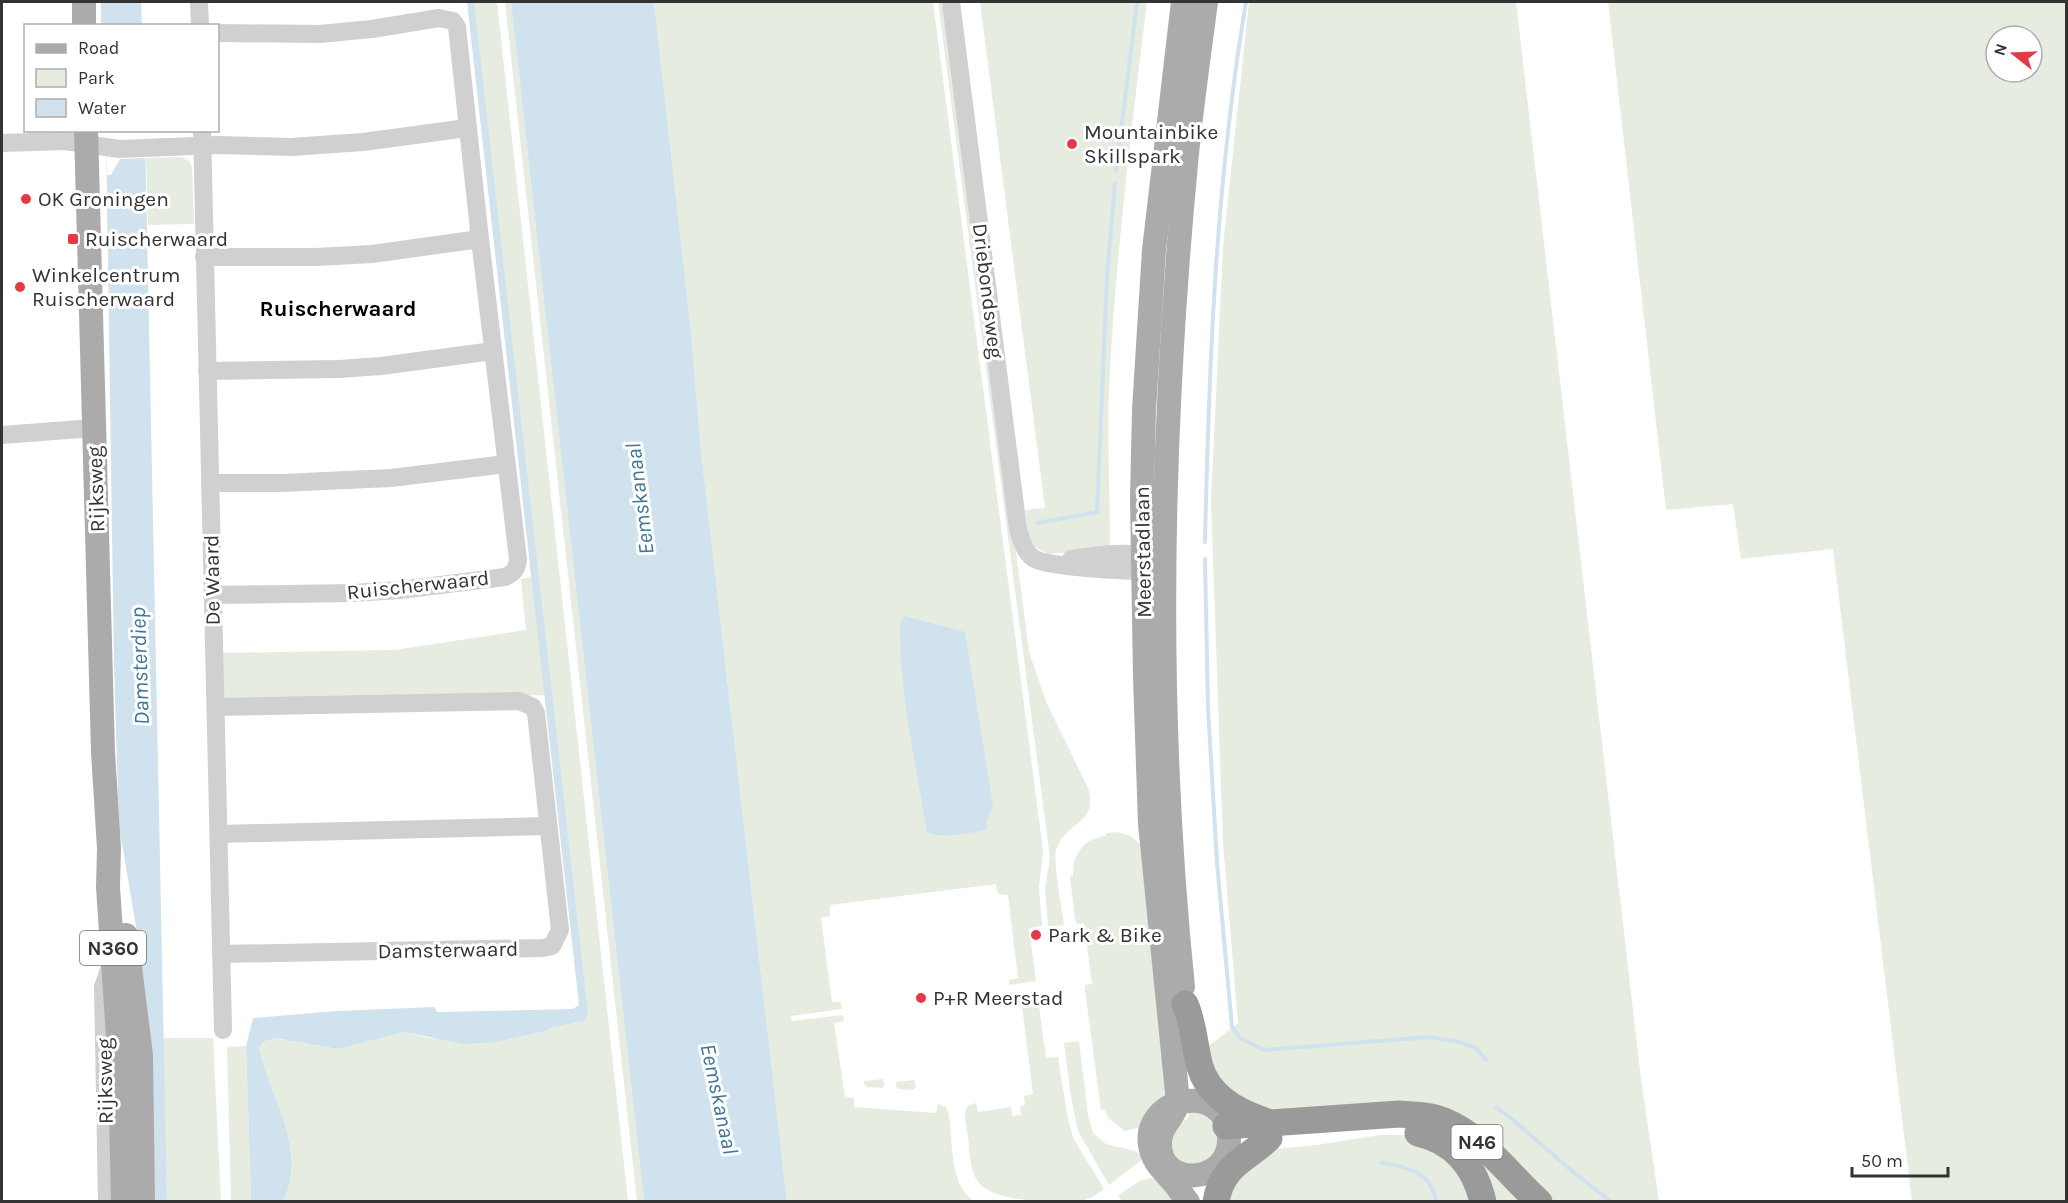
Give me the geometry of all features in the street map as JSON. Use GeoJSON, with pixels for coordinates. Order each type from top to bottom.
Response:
{"type":"FeatureCollection","features":[{"type":"Feature","properties":{"kind":"highway","name":"N46"},"geometry":{"type":"LineString","coordinates":[[1185,1004],[1191,1018],[1200,1068],[1211,1090],[1234,1108],[1271,1131],[1400,1129],[1428,1135],[1443,1141],[1458,1153],[1472,1170],[1483,1202]]}},
{"type":"Feature","properties":{"kind":"highway","name":"N46"},"geometry":{"type":"LineString","coordinates":[[1227,1136],[1399,1114],[1424,1116],[1445,1121],[1472,1138],[1495,1157],[1539,1202]]}},
{"type":"Feature","properties":{"kind":"highway"},"geometry":{"type":"LineString","coordinates":[[1216,1202],[1225,1176],[1271,1131]]}},
{"type":"Feature","properties":{"kind":"main road"},"geometry":{"type":"LineString","coordinates":[[84,2],[84,24]]}},
{"type":"Feature","properties":{"kind":"main road","name":"Meerstadlaan"},"geometry":{"type":"LineString","coordinates":[[1183,2],[1154,250],[1144,410],[1142,498],[1166,711],[1170,824],[1193,1087],[1188,1101]]}},
{"type":"Feature","properties":{"kind":"main road","name":"Meerstadlaan"},"geometry":{"type":"LineString","coordinates":[[1188,1101],[1150,824],[1145,688],[1151,563],[1165,490],[1170,374],[1186,163],[1206,2]]}},
{"type":"Feature","properties":{"kind":"main road","name":"Rijksweg"},"geometry":{"type":"LineString","coordinates":[[86,141],[83,429],[109,848],[108,887],[141,1055],[143,1202]]}},
{"type":"Feature","properties":{"kind":"main road","name":"Rijksweg"},"geometry":{"type":"LineString","coordinates":[[123,968],[120,1066],[123,1202]]}},
{"type":"Feature","properties":{"kind":"main road"},"geometry":{"type":"LineString","coordinates":[[1188,1177],[1219,1164],[1227,1136],[1220,1114],[1206,1104],[1188,1101],[1156,1118],[1151,1128],[1149,1142],[1157,1165],[1188,1177],[1206,1202]]}},
{"type":"Feature","properties":{"kind":"main road"},"geometry":{"type":"LineString","coordinates":[[1188,1177],[1190,1202]]}},
{"type":"Feature","properties":{"kind":"street"},"geometry":{"type":"LineString","coordinates":[[199,2],[200,24]]}},
{"type":"Feature","properties":{"kind":"street","name":"Driebondsweg"},"geometry":{"type":"LineString","coordinates":[[951,2],[1018,529],[1022,542],[1032,557],[1038,560],[1051,562],[1090,556],[1151,563]]}},
{"type":"Feature","properties":{"kind":"street","name":"Ruischerwaard"},"geometry":{"type":"LineString","coordinates":[[212,595],[400,590],[505,577],[512,574],[518,567],[457,27],[447,18],[319,34],[219,33]]}},
{"type":"Feature","properties":{"kind":"street"},"geometry":{"type":"LineString","coordinates":[[2,142],[86,141],[146,148],[202,138],[291,147],[353,143],[467,129]]}},
{"type":"Feature","properties":{"kind":"street","name":"De Waard"},"geometry":{"type":"LineString","coordinates":[[202,138],[223,1030]]}},
{"type":"Feature","properties":{"kind":"street"},"geometry":{"type":"LineString","coordinates":[[204,257],[360,255],[401,252],[480,239]]}},
{"type":"Feature","properties":{"kind":"street"},"geometry":{"type":"LineString","coordinates":[[207,371],[349,368],[493,351]]}},
{"type":"Feature","properties":{"kind":"street"},"geometry":{"type":"LineString","coordinates":[[2,435],[83,429]]}},
{"type":"Feature","properties":{"kind":"street"},"geometry":{"type":"LineString","coordinates":[[210,483],[281,483],[391,478],[506,464]]}},
{"type":"Feature","properties":{"kind":"street","name":"Damsterwaard"},"geometry":{"type":"LineString","coordinates":[[216,707],[400,705],[501,701],[527,703],[536,713],[560,930],[552,946],[543,948],[221,954]]}},
{"type":"Feature","properties":{"kind":"street"},"geometry":{"type":"LineString","coordinates":[[219,834],[548,826]]}},
{"type":"Feature","properties":{"kind":"street","name":"Rijksweg"},"geometry":{"type":"LineString","coordinates":[[107,1202],[103,987],[109,969],[123,968]]}},
{"type":"Feature","properties":{"kind":"green space"},"geometry":{"type":"Polygon","coordinates":[[[473,2],[497,2],[628,1201],[283,1201],[290,1182],[292,1163],[290,1143],[264,1067],[259,1048],[263,1042],[274,1038],[338,1049],[405,1032],[430,1038],[497,1042],[584,1021],[550,695],[219,703],[218,653],[394,650],[526,630],[521,579],[536,576],[473,2]]]}},
{"type":"Feature","properties":{"kind":"green space"},"geometry":{"type":"Polygon","coordinates":[[[505,2],[511,2],[644,1201],[637,1201],[505,2]]]}},
{"type":"Feature","properties":{"kind":"green space"},"geometry":{"type":"Polygon","coordinates":[[[654,2],[933,2],[1043,851],[1039,887],[1042,926],[1029,928],[1036,981],[1009,985],[1009,980],[1018,978],[1008,895],[998,894],[996,884],[830,905],[830,916],[821,918],[832,1002],[841,1002],[842,1009],[791,1016],[792,1021],[843,1015],[844,1021],[834,1023],[845,1097],[854,1098],[854,1107],[936,1113],[938,1104],[946,1107],[956,1174],[966,1194],[974,1201],[787,1201],[701,451],[691,332],[654,2]]]}},
{"type":"Feature","properties":{"kind":"green space"},"geometry":{"type":"Polygon","coordinates":[[[938,2],[945,2],[1029,652],[1047,704],[1088,788],[1090,800],[1085,816],[1066,833],[1056,850],[1064,925],[1048,927],[1045,889],[1050,858],[938,2]]]}},
{"type":"Feature","properties":{"kind":"green space"},"geometry":{"type":"Polygon","coordinates":[[[980,2],[1147,2],[1115,293],[1108,410],[1110,549],[1048,554],[1034,546],[1028,535],[1025,510],[1045,508],[980,2]]]}},
{"type":"Feature","properties":{"kind":"green space"},"geometry":{"type":"Polygon","coordinates":[[[1249,2],[1516,2],[1641,1079],[1659,1201],[1550,1201],[1476,1133],[1253,1107],[1224,1092],[1202,1051],[1238,1023],[1223,843],[1211,502],[1223,247],[1249,2]]]}},
{"type":"Feature","properties":{"kind":"green space"},"geometry":{"type":"Polygon","coordinates":[[[1608,2],[2066,2],[2066,1201],[1912,1201],[1833,549],[1741,559],[1733,504],[1666,510],[1608,2]]]}},
{"type":"Feature","properties":{"kind":"green space"},"geometry":{"type":"Polygon","coordinates":[[[181,157],[189,161],[192,167],[194,224],[148,225],[146,158],[181,157]]]}},
{"type":"Feature","properties":{"kind":"green space"},"geometry":{"type":"Polygon","coordinates":[[[1118,832],[1131,836],[1140,844],[1166,1096],[1142,1127],[1125,1131],[1109,1119],[1104,1109],[1101,1110],[1085,990],[1085,985],[1092,984],[1084,923],[1077,924],[1075,920],[1070,876],[1073,876],[1077,855],[1086,844],[1098,837],[1106,836],[1106,833],[1118,832]]]}},
{"type":"Feature","properties":{"kind":"green space"},"geometry":{"type":"Polygon","coordinates":[[[1037,991],[1046,1058],[1058,1057],[1073,1138],[1104,1189],[1082,1200],[1043,1201],[1000,1195],[981,1185],[974,1175],[971,1162],[965,1117],[968,1106],[976,1103],[978,1112],[1011,1107],[1012,1116],[1021,1115],[1020,1106],[1025,1105],[1024,1096],[1033,1094],[1021,999],[1012,999],[1011,995],[1037,991]]]}},
{"type":"Feature","properties":{"kind":"green space"},"geometry":{"type":"Polygon","coordinates":[[[162,1038],[213,1038],[221,1201],[167,1201],[162,1038]]]}},
{"type":"Feature","properties":{"kind":"green space"},"geometry":{"type":"Polygon","coordinates":[[[1079,1041],[1088,1115],[1093,1133],[1106,1144],[1135,1151],[1144,1158],[1109,1185],[1078,1131],[1064,1043],[1079,1041]]]}},
{"type":"Feature","properties":{"kind":"green space"},"geometry":{"type":"Polygon","coordinates":[[[246,1046],[251,1201],[231,1201],[227,1047],[246,1046]]]}},
{"type":"Feature","properties":{"kind":"green space"},"geometry":{"type":"Polygon","coordinates":[[[883,1079],[882,1088],[867,1087],[864,1084],[864,1081],[883,1079]]]}},
{"type":"Feature","properties":{"kind":"green space"},"geometry":{"type":"Polygon","coordinates":[[[914,1080],[916,1087],[913,1090],[899,1089],[896,1086],[896,1082],[914,1080]]]}},
{"type":"Feature","properties":{"kind":"green space"},"geometry":{"type":"Polygon","coordinates":[[[1190,1111],[1201,1113],[1209,1119],[1215,1128],[1217,1137],[1216,1147],[1211,1155],[1203,1161],[1191,1164],[1178,1160],[1170,1144],[1178,1125],[1188,1118],[1190,1111]]]}},
{"type":"Feature","properties":{"kind":"green space"},"geometry":{"type":"Polygon","coordinates":[[[1377,1122],[1425,1125],[1461,1139],[1486,1157],[1530,1201],[1490,1201],[1481,1174],[1468,1154],[1451,1140],[1431,1131],[1408,1126],[1359,1125],[1256,1134],[1256,1131],[1377,1122]]]}},
{"type":"Feature","properties":{"kind":"green space"},"geometry":{"type":"Polygon","coordinates":[[[1380,1135],[1409,1135],[1456,1163],[1474,1202],[1221,1202],[1266,1150],[1380,1135]]]}},
{"type":"Feature","properties":{"kind":"green space"},"geometry":{"type":"Polygon","coordinates":[[[1156,1179],[1179,1201],[1122,1201],[1118,1196],[1139,1181],[1156,1179]]]}},
{"type":"Feature","properties":{"kind":"water"},"geometry":{"type":"Polygon","coordinates":[[[101,2],[141,2],[142,24],[101,24],[101,2]]]}},
{"type":"Feature","properties":{"kind":"water"},"geometry":{"type":"Polygon","coordinates":[[[467,2],[474,2],[588,1013],[584,1021],[497,1042],[464,1044],[405,1032],[338,1049],[275,1038],[263,1042],[259,1048],[285,1124],[292,1163],[290,1182],[283,1201],[251,1201],[246,1046],[253,1018],[337,1011],[434,1007],[437,1012],[573,1009],[579,1005],[467,2]]]}},
{"type":"Feature","properties":{"kind":"water","name":"Eemskanaal"},"geometry":{"type":"Polygon","coordinates":[[[511,2],[654,2],[691,332],[701,451],[787,1201],[644,1201],[511,2]]]}},
{"type":"Feature","properties":{"kind":"water","name":"Damsterdiep"},"geometry":{"type":"Polygon","coordinates":[[[106,132],[145,132],[167,1201],[154,1201],[139,944],[120,832],[114,665],[106,132]]]}},
{"type":"Feature","properties":{"kind":"water"},"geometry":{"type":"Polygon","coordinates":[[[904,616],[965,632],[993,806],[986,822],[987,830],[949,835],[927,832],[907,718],[901,662],[900,623],[904,616]]]}},
{"type":"Feature","properties":{"kind":"pier"},"geometry":{"type":"Polygon","coordinates":[[[106,132],[145,132],[146,158],[120,159],[111,175],[107,175],[106,132]]]}},
{"type":"Feature","properties":{"kind":"waterway"},"geometry":{"type":"LineString","coordinates":[[1116,171],[1137,2]]}},
{"type":"Feature","properties":{"kind":"waterway"},"geometry":{"type":"LineString","coordinates":[[1205,542],[1212,339],[1221,203],[1246,2]]}},
{"type":"Feature","properties":{"kind":"waterway"},"geometry":{"type":"LineString","coordinates":[[1037,523],[1097,512],[1107,276],[1115,183]]}},
{"type":"Feature","properties":{"kind":"waterway"},"geometry":{"type":"LineString","coordinates":[[1205,559],[1208,708],[1217,863],[1232,1027],[1240,1038],[1264,1050],[1430,1037],[1459,1042],[1476,1048],[1486,1060]]}},
{"type":"Feature","properties":{"kind":"waterway"},"geometry":{"type":"LineString","coordinates":[[1496,1107],[1611,1202]]}},
{"type":"Feature","properties":{"kind":"waterway"},"geometry":{"type":"LineString","coordinates":[[1381,1163],[1400,1166],[1417,1173],[1430,1184],[1436,1202]]}},
{"type":"Feature","properties":{"kind":"place","name":"Mountainbike Skillspark"},"geometry":{"type":"Point","coordinates":[1072,144]}},
{"type":"Feature","properties":{"kind":"place","name":"OK Groningen"},"geometry":{"type":"Point","coordinates":[26,199]}},
{"type":"Feature","properties":{"kind":"place","name":"Ruischerwaard"},"geometry":{"type":"Point","coordinates":[73,239]}},
{"type":"Feature","properties":{"kind":"place","name":"Winkelcentrum Ruischerwaard"},"geometry":{"type":"Point","coordinates":[20,287]}},
{"type":"Feature","properties":{"kind":"place","name":"Park & Bike"},"geometry":{"type":"Point","coordinates":[1036,935]}},
{"type":"Feature","properties":{"kind":"place","name":"P+R Meerstad"},"geometry":{"type":"Point","coordinates":[921,998]}},
{"type":"Feature","properties":{"kind":"district","name":"Ruischerwaard"},"geometry":{"type":"Point","coordinates":[338,309]}}]}
